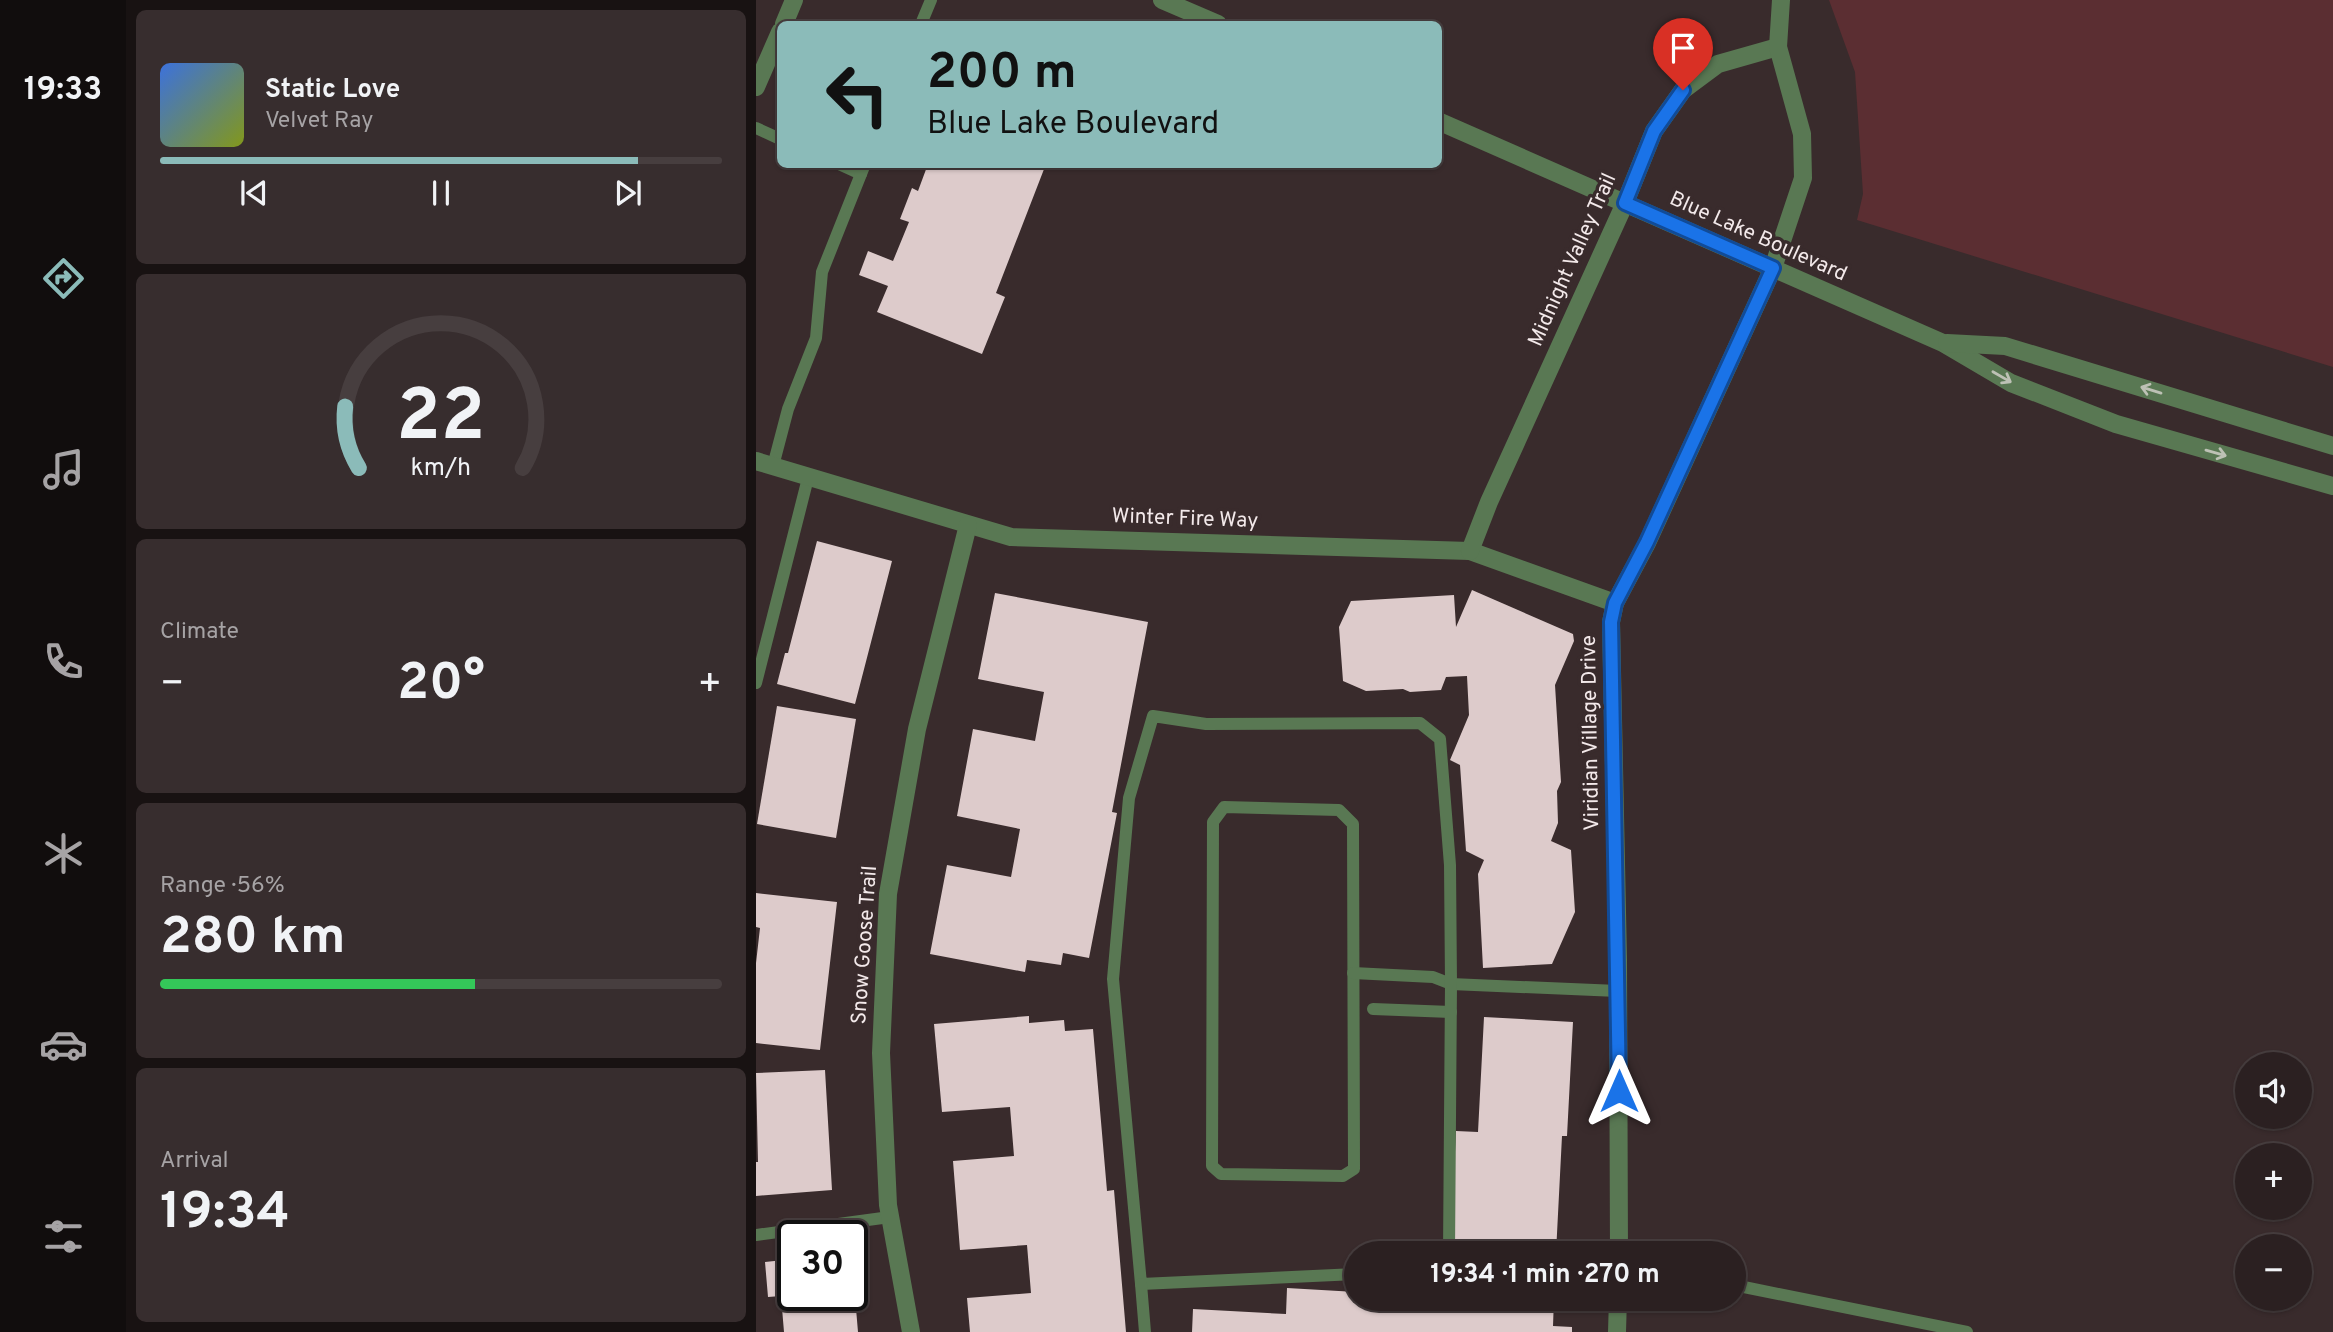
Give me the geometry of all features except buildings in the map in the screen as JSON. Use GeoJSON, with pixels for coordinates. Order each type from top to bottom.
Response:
{"type":"FeatureCollection","features":[{"type":"Feature","properties":{"kind":"street"},"geometry":{"type":"LineString","coordinates":[[785,21],[794,0]]}},
{"type":"Feature","properties":{"kind":"street"},"geometry":{"type":"LineString","coordinates":[[1162,0],[1211,21]]}},
{"type":"Feature","properties":{"kind":"street","name":"Viridian Village Drive"},"geometry":{"type":"LineString","coordinates":[[1619,1241],[1618,991],[1611,622],[1615,603],[1647,542],[1773,268],[1803,178],[1802,134],[1778,47],[1781,0]]}},
{"type":"Feature","properties":{"kind":"street"},"geometry":{"type":"LineString","coordinates":[[756,87],[777,39]]}},
{"type":"Feature","properties":{"kind":"street","name":"Midnight Valley Trail"},"geometry":{"type":"LineString","coordinates":[[1470,551],[1489,502],[1625,203],[1654,131],[1683,90],[1717,64],[1778,47]]}},
{"type":"Feature","properties":{"kind":"street","name":"Blue Lake Boulevard"},"geometry":{"type":"LineString","coordinates":[[1442,123],[1943,343],[2011,383],[2116,424],[2333,486]]}},
{"type":"Feature","properties":{"kind":"street","name":"Blue Lake Boulevard"},"geometry":{"type":"LineString","coordinates":[[1943,343],[2005,346],[2333,446]]}},
{"type":"Feature","properties":{"kind":"street","name":"Winter Fire Way"},"geometry":{"type":"LineString","coordinates":[[764,464],[1011,537],[1470,551],[1615,603]]}},
{"type":"Feature","properties":{"kind":"street","name":"Snow Goose Trail"},"geometry":{"type":"LineString","coordinates":[[911,1332],[890,1217],[881,1053],[888,894],[917,729],[968,525]]}},
{"type":"Feature","properties":{"kind":"street"},"geometry":{"type":"LineString","coordinates":[[1617,1332],[1618,1311]]}},
{"type":"Feature","properties":{"kind":"lane"},"geometry":{"type":"LineString","coordinates":[[922,21],[931,0]]}},
{"type":"Feature","properties":{"kind":"lane"},"geometry":{"type":"LineString","coordinates":[[756,128],[777,138]]}},
{"type":"Feature","properties":{"kind":"lane"},"geometry":{"type":"LineString","coordinates":[[764,464],[816,338],[822,272],[863,169]]}},
{"type":"Feature","properties":{"kind":"lane"},"geometry":{"type":"LineString","coordinates":[[756,684],[808,478]]}},
{"type":"Feature","properties":{"kind":"lane"},"geometry":{"type":"LineString","coordinates":[[1145,1332],[1112,979],[1129,798],[1153,716],[1206,724],[1420,723],[1440,739],[1450,865],[1449,1241]]}},
{"type":"Feature","properties":{"kind":"lane"},"geometry":{"type":"LineString","coordinates":[[1224,807],[1339,810],[1353,824],[1353,973],[1354,1169],[1343,1175],[1221,1174],[1212,1166],[1213,822],[1224,807]]}},
{"type":"Feature","properties":{"kind":"lane"},"geometry":{"type":"LineString","coordinates":[[1353,973],[1433,977],[1451,984],[1618,991]]}},
{"type":"Feature","properties":{"kind":"lane"},"geometry":{"type":"LineString","coordinates":[[1373,1009],[1451,1012]]}},
{"type":"Feature","properties":{"kind":"lane"},"geometry":{"type":"LineString","coordinates":[[756,1235],[890,1217]]}},
{"type":"Feature","properties":{"kind":"lane"},"geometry":{"type":"LineString","coordinates":[[1141,1284],[1344,1275]]}},
{"type":"Feature","properties":{"kind":"lane"},"geometry":{"type":"LineString","coordinates":[[1746,1287],[1967,1332]]}},
{"type":"Feature","properties":{"kind":"shaded area"},"geometry":{"type":"Polygon","coordinates":[[[1829,0],[2333,0],[2333,367],[1857,220],[1863,194],[1855,72],[1829,0]]]}},
{"type":"Feature","properties":{"kind":"route"},"geometry":{"type":"LineString","coordinates":[[1619,1091],[1611,622],[1615,603],[1647,542],[1773,268],[1625,203],[1654,131],[1683,90]]}}]}
